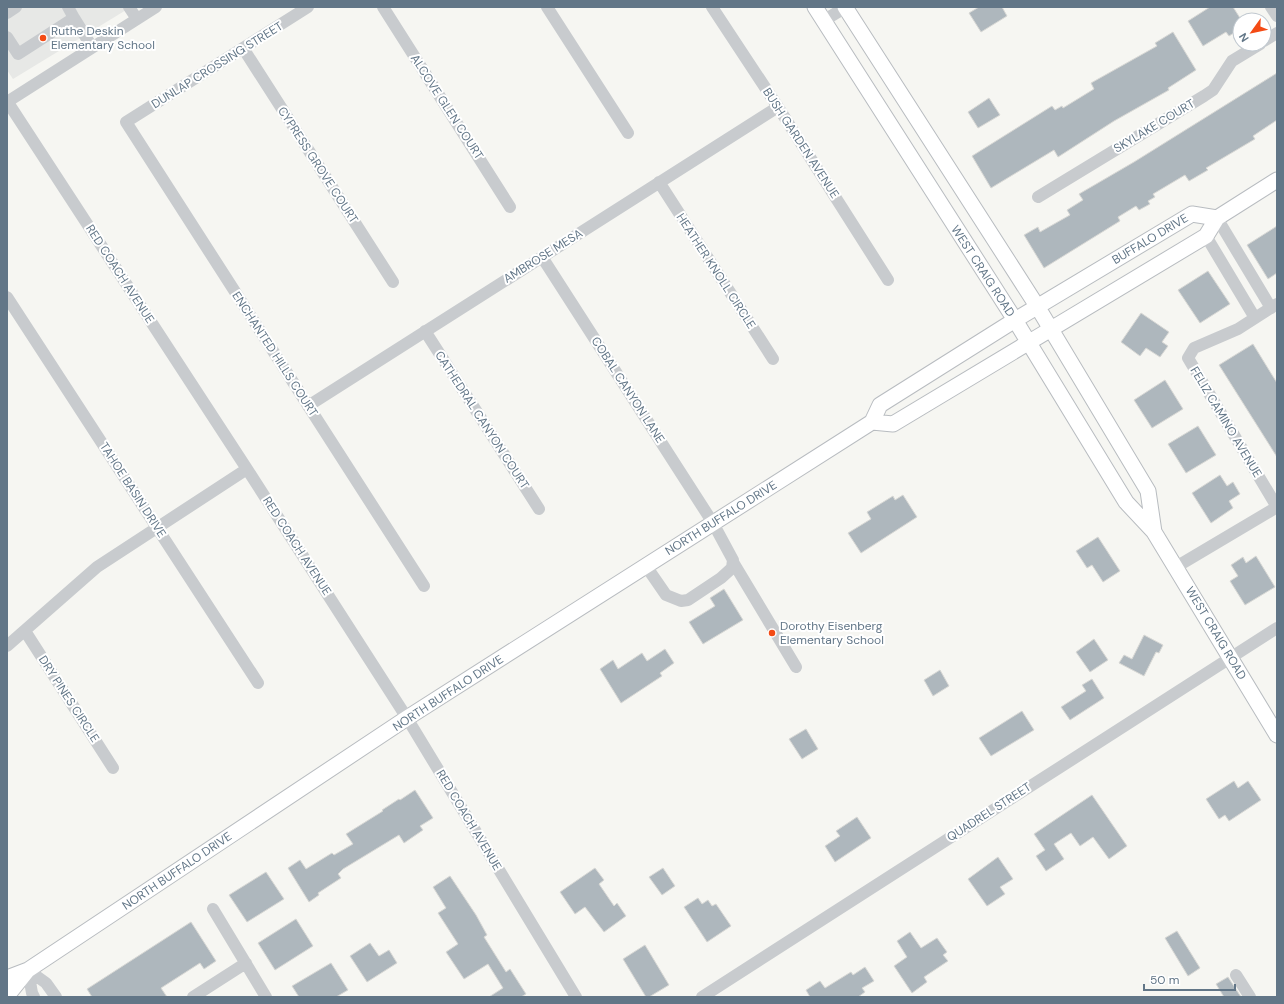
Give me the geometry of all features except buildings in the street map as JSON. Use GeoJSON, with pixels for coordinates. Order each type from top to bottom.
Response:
{"type":"FeatureCollection","features":[{"type":"Feature","properties":{"kind":"main road","name":"WEST CRAIG ROAD"},"geometry":{"type":"LineString","coordinates":[[815,7],[1015,320],[1126,502],[1154,532],[1277,735]]}},
{"type":"Feature","properties":{"kind":"main road","name":"WEST CRAIG ROAD"},"geometry":{"type":"LineString","coordinates":[[845,7],[1037,306],[1148,491],[1154,532]]}},
{"type":"Feature","properties":{"kind":"main road"},"geometry":{"type":"LineString","coordinates":[[1015,320],[880,405],[872,422],[893,424],[1206,236],[1217,218],[1277,180]]}},
{"type":"Feature","properties":{"kind":"main road","name":"BUFFALO DRIVE"},"geometry":{"type":"LineString","coordinates":[[1015,320],[1192,214],[1217,218]]}},
{"type":"Feature","properties":{"kind":"main road","name":"NORTH BUFFALO DRIVE"},"geometry":{"type":"LineString","coordinates":[[7,978],[28,970],[407,718],[872,422]]}},
{"type":"Feature","properties":{"kind":"main road","name":"NORTH BUFFALO DRIVE"},"geometry":{"type":"LineString","coordinates":[[7,996],[28,970]]}},
{"type":"Feature","properties":{"kind":"street"},"geometry":{"type":"LineString","coordinates":[[7,13],[16,7]]}},
{"type":"Feature","properties":{"kind":"street"},"geometry":{"type":"LineString","coordinates":[[68,7],[92,47]]}},
{"type":"Feature","properties":{"kind":"street"},"geometry":{"type":"LineString","coordinates":[[129,7],[137,19]]}},
{"type":"Feature","properties":{"kind":"street"},"geometry":{"type":"LineString","coordinates":[[7,102],[156,7]]}},
{"type":"Feature","properties":{"kind":"street","name":"DUNLAP CROSSING STREET"},"geometry":{"type":"LineString","coordinates":[[126,122],[308,7]]}},
{"type":"Feature","properties":{"kind":"street","name":"ALCOVE GLEN COURT"},"geometry":{"type":"LineString","coordinates":[[383,7],[510,207]]}},
{"type":"Feature","properties":{"kind":"street"},"geometry":{"type":"LineString","coordinates":[[547,7],[628,133]]}},
{"type":"Feature","properties":{"kind":"street","name":"BUSH GARDEN AVENUE"},"geometry":{"type":"LineString","coordinates":[[712,7],[778,106],[888,280]]}},
{"type":"Feature","properties":{"kind":"street"},"geometry":{"type":"LineString","coordinates":[[823,21],[845,7]]}},
{"type":"Feature","properties":{"kind":"street"},"geometry":{"type":"LineString","coordinates":[[1271,7],[1277,16]]}},
{"type":"Feature","properties":{"kind":"street"},"geometry":{"type":"LineString","coordinates":[[7,37],[18,54],[74,18]]}},
{"type":"Feature","properties":{"kind":"street","name":"CYPRESS GROVE COURT"},"geometry":{"type":"LineString","coordinates":[[243,48],[393,282]]}},
{"type":"Feature","properties":{"kind":"street","name":"SKYLAKE COURT"},"geometry":{"type":"LineString","coordinates":[[1038,197],[1209,93],[1213,90],[1232,62],[1248,52]]}},
{"type":"Feature","properties":{"kind":"street","name":"RED COACH AVENUE"},"geometry":{"type":"LineString","coordinates":[[7,102],[247,469],[407,718],[576,997]]}},
{"type":"Feature","properties":{"kind":"street","name":"AMBROSE MESA"},"geometry":{"type":"LineString","coordinates":[[308,406],[778,106]]}},
{"type":"Feature","properties":{"kind":"street","name":"ENCHANTED HILLS COURT"},"geometry":{"type":"LineString","coordinates":[[126,122],[424,586]]}},
{"type":"Feature","properties":{"kind":"street","name":"HEATHER KNOLL CIRCLE"},"geometry":{"type":"LineString","coordinates":[[659,182],[773,359]]}},
{"type":"Feature","properties":{"kind":"street"},"geometry":{"type":"LineString","coordinates":[[1206,236],[1255,318],[1274,306],[1246,268],[1217,218]]}},
{"type":"Feature","properties":{"kind":"street","name":"COBAL CANYON LANE"},"geometry":{"type":"LineString","coordinates":[[542,257],[713,523],[733,562],[796,667]]}},
{"type":"Feature","properties":{"kind":"street"},"geometry":{"type":"LineString","coordinates":[[1231,276],[1246,268]]}},
{"type":"Feature","properties":{"kind":"street","name":"TAHOE BASIN DRIVE"},"geometry":{"type":"LineString","coordinates":[[7,297],[258,683]]}},
{"type":"Feature","properties":{"kind":"street","name":"FELIZ CAMINO AVENUE"},"geometry":{"type":"LineString","coordinates":[[1255,318],[1238,329],[1194,348],[1188,358],[1277,507]]}},
{"type":"Feature","properties":{"kind":"street","name":"CATHEDRAL CANYON COURT"},"geometry":{"type":"LineString","coordinates":[[425,331],[539,509]]}},
{"type":"Feature","properties":{"kind":"street"},"geometry":{"type":"LineString","coordinates":[[7,646],[97,567],[247,469]]}},
{"type":"Feature","properties":{"kind":"street"},"geometry":{"type":"LineString","coordinates":[[1176,567],[1277,507]]}},
{"type":"Feature","properties":{"kind":"street"},"geometry":{"type":"LineString","coordinates":[[646,566],[666,594],[681,601],[688,600],[721,578],[732,568],[733,562]]}},
{"type":"Feature","properties":{"kind":"street","name":"QUADREL STREET"},"geometry":{"type":"LineString","coordinates":[[702,997],[1277,628]]}},
{"type":"Feature","properties":{"kind":"street","name":"DRY PINES CIRCLE"},"geometry":{"type":"LineString","coordinates":[[25,631],[113,768]]}},
{"type":"Feature","properties":{"kind":"street"},"geometry":{"type":"LineString","coordinates":[[213,909],[266,997]]}},
{"type":"Feature","properties":{"kind":"street"},"geometry":{"type":"LineString","coordinates":[[193,997],[246,963]]}},
{"type":"Feature","properties":{"kind":"street"},"geometry":{"type":"LineString","coordinates":[[28,970],[32,994],[34,997]]}},
{"type":"Feature","properties":{"kind":"street"},"geometry":{"type":"LineString","coordinates":[[28,970],[46,983],[56,997]]}},
{"type":"Feature","properties":{"kind":"street"},"geometry":{"type":"LineString","coordinates":[[1236,975],[1250,997]]}},
{"type":"Feature","properties":{"kind":"shaded area","name":"Ruthe Deskin Elementary School"},"geometry":{"type":"Polygon","coordinates":[[[7,7],[131,7],[13,79],[7,70],[7,7]]]}},
{"type":"Feature","properties":{"kind":"place","name":"Ruthe Deskin Elementary School"},"geometry":{"type":"Point","coordinates":[43,38]}},
{"type":"Feature","properties":{"kind":"place","name":"Dorothy Eisenberg Elementary School"},"geometry":{"type":"Point","coordinates":[772,633]}}]}
